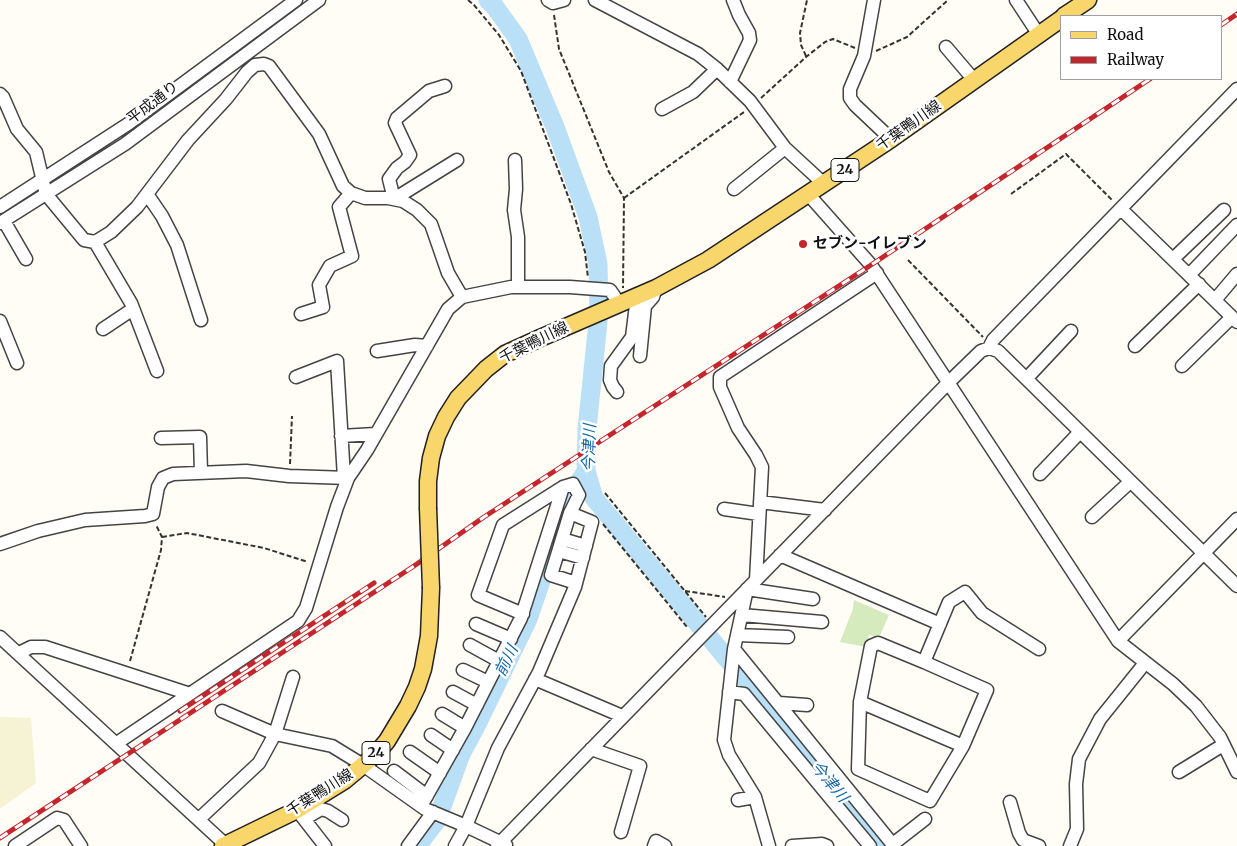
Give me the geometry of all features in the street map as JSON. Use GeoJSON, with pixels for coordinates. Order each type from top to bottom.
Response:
{"type":"FeatureCollection","features":[{"type":"Feature","properties":{"kind":"main road"},"geometry":{"type":"LineString","coordinates":[[1066,15],[1088,0]]}},
{"type":"Feature","properties":{"kind":"main road","name":"千葉鴨川線"},"geometry":{"type":"LineString","coordinates":[[225,845],[300,814],[363,765],[387,741],[400,720],[417,687],[425,662],[429,636],[431,588],[428,481],[431,458],[437,436],[446,417],[458,398],[486,369],[505,354],[586,318],[614,297],[637,297],[708,260],[891,139],[1060,20]]}},
{"type":"Feature","properties":{"kind":"street","name":"平成通り"},"geometry":{"type":"LineString","coordinates":[[0,207],[128,124],[296,0]]}},
{"type":"Feature","properties":{"kind":"street","name":"平成通り"},"geometry":{"type":"LineString","coordinates":[[2,222],[125,144],[319,0]]}},
{"type":"Feature","properties":{"kind":"street"},"geometry":{"type":"LineString","coordinates":[[595,0],[614,4],[698,54],[754,105],[785,148],[824,184]]}},
{"type":"Feature","properties":{"kind":"street"},"geometry":{"type":"LineString","coordinates":[[730,82],[750,40],[749,33],[738,15],[733,0]]}},
{"type":"Feature","properties":{"kind":"street"},"geometry":{"type":"LineString","coordinates":[[874,0],[864,52],[850,89],[850,98],[891,139]]}},
{"type":"Feature","properties":{"kind":"street"},"geometry":{"type":"LineString","coordinates":[[1016,0],[1039,35]]}},
{"type":"Feature","properties":{"kind":"street"},"geometry":{"type":"LineString","coordinates":[[240,41],[258,65]]}},
{"type":"Feature","properties":{"kind":"street"},"geometry":{"type":"LineString","coordinates":[[946,47],[974,80]]}},
{"type":"Feature","properties":{"kind":"street"},"geometry":{"type":"LineString","coordinates":[[0,94],[18,129],[36,152],[46,194],[84,240],[95,242],[111,232],[137,207],[188,140],[226,99],[247,72],[258,65],[264,64],[269,66],[319,134],[343,186],[351,193],[365,198],[394,199],[404,202],[431,224],[448,273],[462,297]]}},
{"type":"Feature","properties":{"kind":"street"},"geometry":{"type":"LineString","coordinates":[[662,109],[693,92],[717,70]]}},
{"type":"Feature","properties":{"kind":"street"},"geometry":{"type":"LineString","coordinates":[[394,199],[389,179],[410,156],[396,123],[397,118],[429,91],[445,86]]}},
{"type":"Feature","properties":{"kind":"street"},"geometry":{"type":"LineString","coordinates":[[989,348],[993,340],[1237,89]]}},
{"type":"Feature","properties":{"kind":"street"},"geometry":{"type":"LineString","coordinates":[[734,189],[785,148]]}},
{"type":"Feature","properties":{"kind":"street"},"geometry":{"type":"LineString","coordinates":[[394,199],[457,160]]}},
{"type":"Feature","properties":{"kind":"street"},"geometry":{"type":"LineString","coordinates":[[514,160],[516,189],[514,210],[518,237],[518,287]]}},
{"type":"Feature","properties":{"kind":"street"},"geometry":{"type":"LineString","coordinates":[[301,314],[323,307],[319,285],[322,279],[330,266],[352,256],[339,206],[351,193]]}},
{"type":"Feature","properties":{"kind":"street"},"geometry":{"type":"LineString","coordinates":[[147,194],[162,216],[177,245],[201,320]]}},
{"type":"Feature","properties":{"kind":"street"},"geometry":{"type":"LineString","coordinates":[[808,194],[821,211],[868,260],[950,382],[1118,641],[1173,684],[1196,706],[1223,745],[1237,772]]}},
{"type":"Feature","properties":{"kind":"street"},"geometry":{"type":"LineString","coordinates":[[1121,208],[1234,319],[1182,366]]}},
{"type":"Feature","properties":{"kind":"street"},"geometry":{"type":"LineString","coordinates":[[1173,259],[1224,210]]}},
{"type":"Feature","properties":{"kind":"street"},"geometry":{"type":"LineString","coordinates":[[2,222],[26,259]]}},
{"type":"Feature","properties":{"kind":"street"},"geometry":{"type":"LineString","coordinates":[[1190,275],[1237,225]]}},
{"type":"Feature","properties":{"kind":"street"},"geometry":{"type":"LineString","coordinates":[[95,242],[133,309],[157,371]]}},
{"type":"Feature","properties":{"kind":"street"},"geometry":{"type":"LineString","coordinates":[[768,846],[755,798],[729,755],[724,740],[734,649],[751,584],[760,508],[762,468],[756,455],[738,428],[720,388],[720,378],[877,273]]}},
{"type":"Feature","properties":{"kind":"street"},"geometry":{"type":"LineString","coordinates":[[1215,300],[1237,274]]}},
{"type":"Feature","properties":{"kind":"street"},"geometry":{"type":"LineString","coordinates":[[1135,346],[1199,284]]}},
{"type":"Feature","properties":{"kind":"street"},"geometry":{"type":"LineString","coordinates":[[117,743],[298,620],[306,608],[346,478],[375,434],[448,309],[462,297],[518,287],[589,288],[614,297]]}},
{"type":"Feature","properties":{"kind":"street"},"geometry":{"type":"LineString","coordinates":[[640,356],[645,306],[656,288]]}},
{"type":"Feature","properties":{"kind":"street"},"geometry":{"type":"LineString","coordinates":[[617,392],[610,380],[611,366],[632,336],[637,297]]}},
{"type":"Feature","properties":{"kind":"street"},"geometry":{"type":"LineString","coordinates":[[103,329],[133,309]]}},
{"type":"Feature","properties":{"kind":"street"},"geometry":{"type":"LineString","coordinates":[[0,321],[16,363]]}},
{"type":"Feature","properties":{"kind":"street"},"geometry":{"type":"LineString","coordinates":[[1027,378],[1071,331]]}},
{"type":"Feature","properties":{"kind":"street"},"geometry":{"type":"LineString","coordinates":[[377,351],[415,345],[427,346]]}},
{"type":"Feature","properties":{"kind":"street"},"geometry":{"type":"LineString","coordinates":[[222,711],[275,734],[332,746],[427,805],[502,845],[688,648],[980,351],[989,348],[998,351],[1027,378],[1237,586]]}},
{"type":"Feature","properties":{"kind":"street"},"geometry":{"type":"LineString","coordinates":[[296,377],[337,361],[346,478]]}},
{"type":"Feature","properties":{"kind":"street"},"geometry":{"type":"LineString","coordinates":[[1040,474],[1080,432]]}},
{"type":"Feature","properties":{"kind":"street"},"geometry":{"type":"LineString","coordinates":[[342,436],[375,434]]}},
{"type":"Feature","properties":{"kind":"street"},"geometry":{"type":"LineString","coordinates":[[161,438],[200,437],[201,473]]}},
{"type":"Feature","properties":{"kind":"street"},"geometry":{"type":"LineString","coordinates":[[0,544],[38,531],[85,520],[153,514],[158,487],[164,478],[173,474],[246,471],[289,476],[346,478]]}},
{"type":"Feature","properties":{"kind":"street"},"geometry":{"type":"LineString","coordinates":[[1092,517],[1130,482]]}},
{"type":"Feature","properties":{"kind":"street"},"geometry":{"type":"LineString","coordinates":[[522,614],[478,595],[503,525],[564,487],[574,484],[579,495],[570,513],[551,575],[576,583]]}},
{"type":"Feature","properties":{"kind":"street"},"geometry":{"type":"LineString","coordinates":[[408,846],[440,773],[477,705],[522,614],[564,487]]}},
{"type":"Feature","properties":{"kind":"street"},"geometry":{"type":"LineString","coordinates":[[724,509],[825,510]]}},
{"type":"Feature","properties":{"kind":"street"},"geometry":{"type":"LineString","coordinates":[[455,846],[466,826],[498,748],[536,678],[576,583],[592,522],[570,513]]}},
{"type":"Feature","properties":{"kind":"street"},"geometry":{"type":"LineString","coordinates":[[1118,641],[1237,519]]}},
{"type":"Feature","properties":{"kind":"street"},"geometry":{"type":"LineString","coordinates":[[560,545],[584,552]]}},
{"type":"Feature","properties":{"kind":"street"},"geometry":{"type":"LineString","coordinates":[[780,555],[940,624]]}},
{"type":"Feature","properties":{"kind":"street"},"geometry":{"type":"LineString","coordinates":[[751,584],[813,599]]}},
{"type":"Feature","properties":{"kind":"street"},"geometry":{"type":"LineString","coordinates":[[924,662],[949,602],[965,592],[982,613],[1039,649]]}},
{"type":"Feature","properties":{"kind":"street"},"geometry":{"type":"LineString","coordinates":[[742,615],[822,622]]}},
{"type":"Feature","properties":{"kind":"street"},"geometry":{"type":"LineString","coordinates":[[476,624],[511,639]]}},
{"type":"Feature","properties":{"kind":"street"},"geometry":{"type":"LineString","coordinates":[[738,635],[788,637]]}},
{"type":"Feature","properties":{"kind":"street"},"geometry":{"type":"LineString","coordinates":[[0,637],[117,743],[225,845]]}},
{"type":"Feature","properties":{"kind":"street"},"geometry":{"type":"LineString","coordinates":[[878,643],[987,690],[964,746],[930,801],[858,769],[860,702],[871,646],[878,643]]}},
{"type":"Feature","properties":{"kind":"street"},"geometry":{"type":"LineString","coordinates":[[470,645],[499,661]]}},
{"type":"Feature","properties":{"kind":"street"},"geometry":{"type":"LineString","coordinates":[[19,653],[31,647],[45,647],[190,694]]}},
{"type":"Feature","properties":{"kind":"street"},"geometry":{"type":"LineString","coordinates":[[734,649],[893,845],[925,819]]}},
{"type":"Feature","properties":{"kind":"street"},"geometry":{"type":"LineString","coordinates":[[1070,846],[1077,829],[1076,784],[1079,759],[1100,719],[1145,664]]}},
{"type":"Feature","properties":{"kind":"street"},"geometry":{"type":"LineString","coordinates":[[463,670],[488,682]]}},
{"type":"Feature","properties":{"kind":"street"},"geometry":{"type":"LineString","coordinates":[[199,820],[259,763],[275,734],[292,676]]}},
{"type":"Feature","properties":{"kind":"street"},"geometry":{"type":"LineString","coordinates":[[536,678],[622,716]]}},
{"type":"Feature","properties":{"kind":"street"},"geometry":{"type":"LineString","coordinates":[[452,692],[477,705]]}},
{"type":"Feature","properties":{"kind":"street"},"geometry":{"type":"LineString","coordinates":[[729,692],[744,694],[870,846]]}},
{"type":"Feature","properties":{"kind":"street"},"geometry":{"type":"LineString","coordinates":[[860,702],[964,746]]}},
{"type":"Feature","properties":{"kind":"street"},"geometry":{"type":"LineString","coordinates":[[779,703],[807,705]]}},
{"type":"Feature","properties":{"kind":"street"},"geometry":{"type":"LineString","coordinates":[[442,714],[465,728]]}},
{"type":"Feature","properties":{"kind":"street"},"geometry":{"type":"LineString","coordinates":[[431,735],[453,750]]}},
{"type":"Feature","properties":{"kind":"street"},"geometry":{"type":"LineString","coordinates":[[1179,772],[1223,745]]}},
{"type":"Feature","properties":{"kind":"street"},"geometry":{"type":"LineString","coordinates":[[591,749],[640,766],[621,832]]}},
{"type":"Feature","properties":{"kind":"street"},"geometry":{"type":"LineString","coordinates":[[410,752],[440,773]]}},
{"type":"Feature","properties":{"kind":"street"},"geometry":{"type":"LineString","coordinates":[[394,771],[427,805]]}},
{"type":"Feature","properties":{"kind":"street"},"geometry":{"type":"LineString","coordinates":[[738,800],[755,798]]}},
{"type":"Feature","properties":{"kind":"street"},"geometry":{"type":"LineString","coordinates":[[1010,802],[1019,833],[1023,840],[1039,846]]}},
{"type":"Feature","properties":{"kind":"street"},"geometry":{"type":"LineString","coordinates":[[325,846],[300,814],[321,809],[342,820]]}},
{"type":"Feature","properties":{"kind":"street"},"geometry":{"type":"LineString","coordinates":[[15,846],[57,818],[64,820],[81,846]]}},
{"type":"Feature","properties":{"kind":"street"},"geometry":{"type":"LineString","coordinates":[[654,846],[656,841],[666,846]]}},
{"type":"Feature","properties":{"kind":"street"},"geometry":{"type":"LineString","coordinates":[[792,846],[822,844],[827,846]]}},
{"type":"Feature","properties":{"kind":"path"},"geometry":{"type":"LineString","coordinates":[[468,0],[499,35],[521,71],[571,204],[585,252],[589,288]]}},
{"type":"Feature","properties":{"kind":"path"},"geometry":{"type":"LineString","coordinates":[[806,56],[801,45],[800,33],[807,0]]}},
{"type":"Feature","properties":{"kind":"path"},"geometry":{"type":"LineString","coordinates":[[624,198],[754,105],[806,56],[825,42],[833,38],[864,52],[879,50],[907,37],[948,0]]}},
{"type":"Feature","properties":{"kind":"path"},"geometry":{"type":"LineString","coordinates":[[555,1],[559,49],[609,172],[624,198],[624,284],[614,297]]}},
{"type":"Feature","properties":{"kind":"path"},"geometry":{"type":"LineString","coordinates":[[1011,194],[1066,154],[1121,208]]}},
{"type":"Feature","properties":{"kind":"path"},"geometry":{"type":"LineString","coordinates":[[908,260],[985,339],[989,348]]}},
{"type":"Feature","properties":{"kind":"path"},"geometry":{"type":"LineString","coordinates":[[289,476],[292,416]]}},
{"type":"Feature","properties":{"kind":"path"},"geometry":{"type":"LineString","coordinates":[[605,493],[712,624]]}},
{"type":"Feature","properties":{"kind":"path"},"geometry":{"type":"LineString","coordinates":[[126,673],[161,550],[162,537],[150,515]]}},
{"type":"Feature","properties":{"kind":"path"},"geometry":{"type":"LineString","coordinates":[[597,517],[687,628]]}},
{"type":"Feature","properties":{"kind":"path"},"geometry":{"type":"LineString","coordinates":[[162,537],[187,533],[230,540],[319,565]]}},
{"type":"Feature","properties":{"kind":"path"},"geometry":{"type":"LineString","coordinates":[[684,591],[737,599]]}},
{"type":"Feature","properties":{"kind":"shaded area"},"geometry":{"type":"Polygon","coordinates":[[[0,717],[31,718],[36,783],[0,809],[0,717]]]}},
{"type":"Feature","properties":{"kind":"green space"},"geometry":{"type":"Polygon","coordinates":[[[854,600],[889,615],[879,638],[869,635],[866,647],[840,642],[853,609],[854,600]]]}},
{"type":"Feature","properties":{"kind":"waterway","name":"今津川"},"geometry":{"type":"LineString","coordinates":[[488,0],[518,39],[555,127],[588,217],[598,264],[599,312],[587,429],[586,471],[594,498],[882,846]]}},
{"type":"Feature","properties":{"kind":"waterway","name":"前川"},"geometry":{"type":"LineString","coordinates":[[417,846],[437,820],[461,754],[528,619],[570,496],[585,473]]}},
{"type":"Feature","properties":{"kind":"railway"},"geometry":{"type":"LineString","coordinates":[[1222,24],[1237,14]]}},
{"type":"Feature","properties":{"kind":"railway"},"geometry":{"type":"LineString","coordinates":[[0,838],[414,566],[484,517],[871,265],[1148,80]]}},
{"type":"Feature","properties":{"kind":"railway"},"geometry":{"type":"LineString","coordinates":[[180,711],[374,583]]}},
{"type":"Feature","properties":{"kind":"place","name":"セブン-イレブン"},"geometry":{"type":"Point","coordinates":[803,244]}}]}
